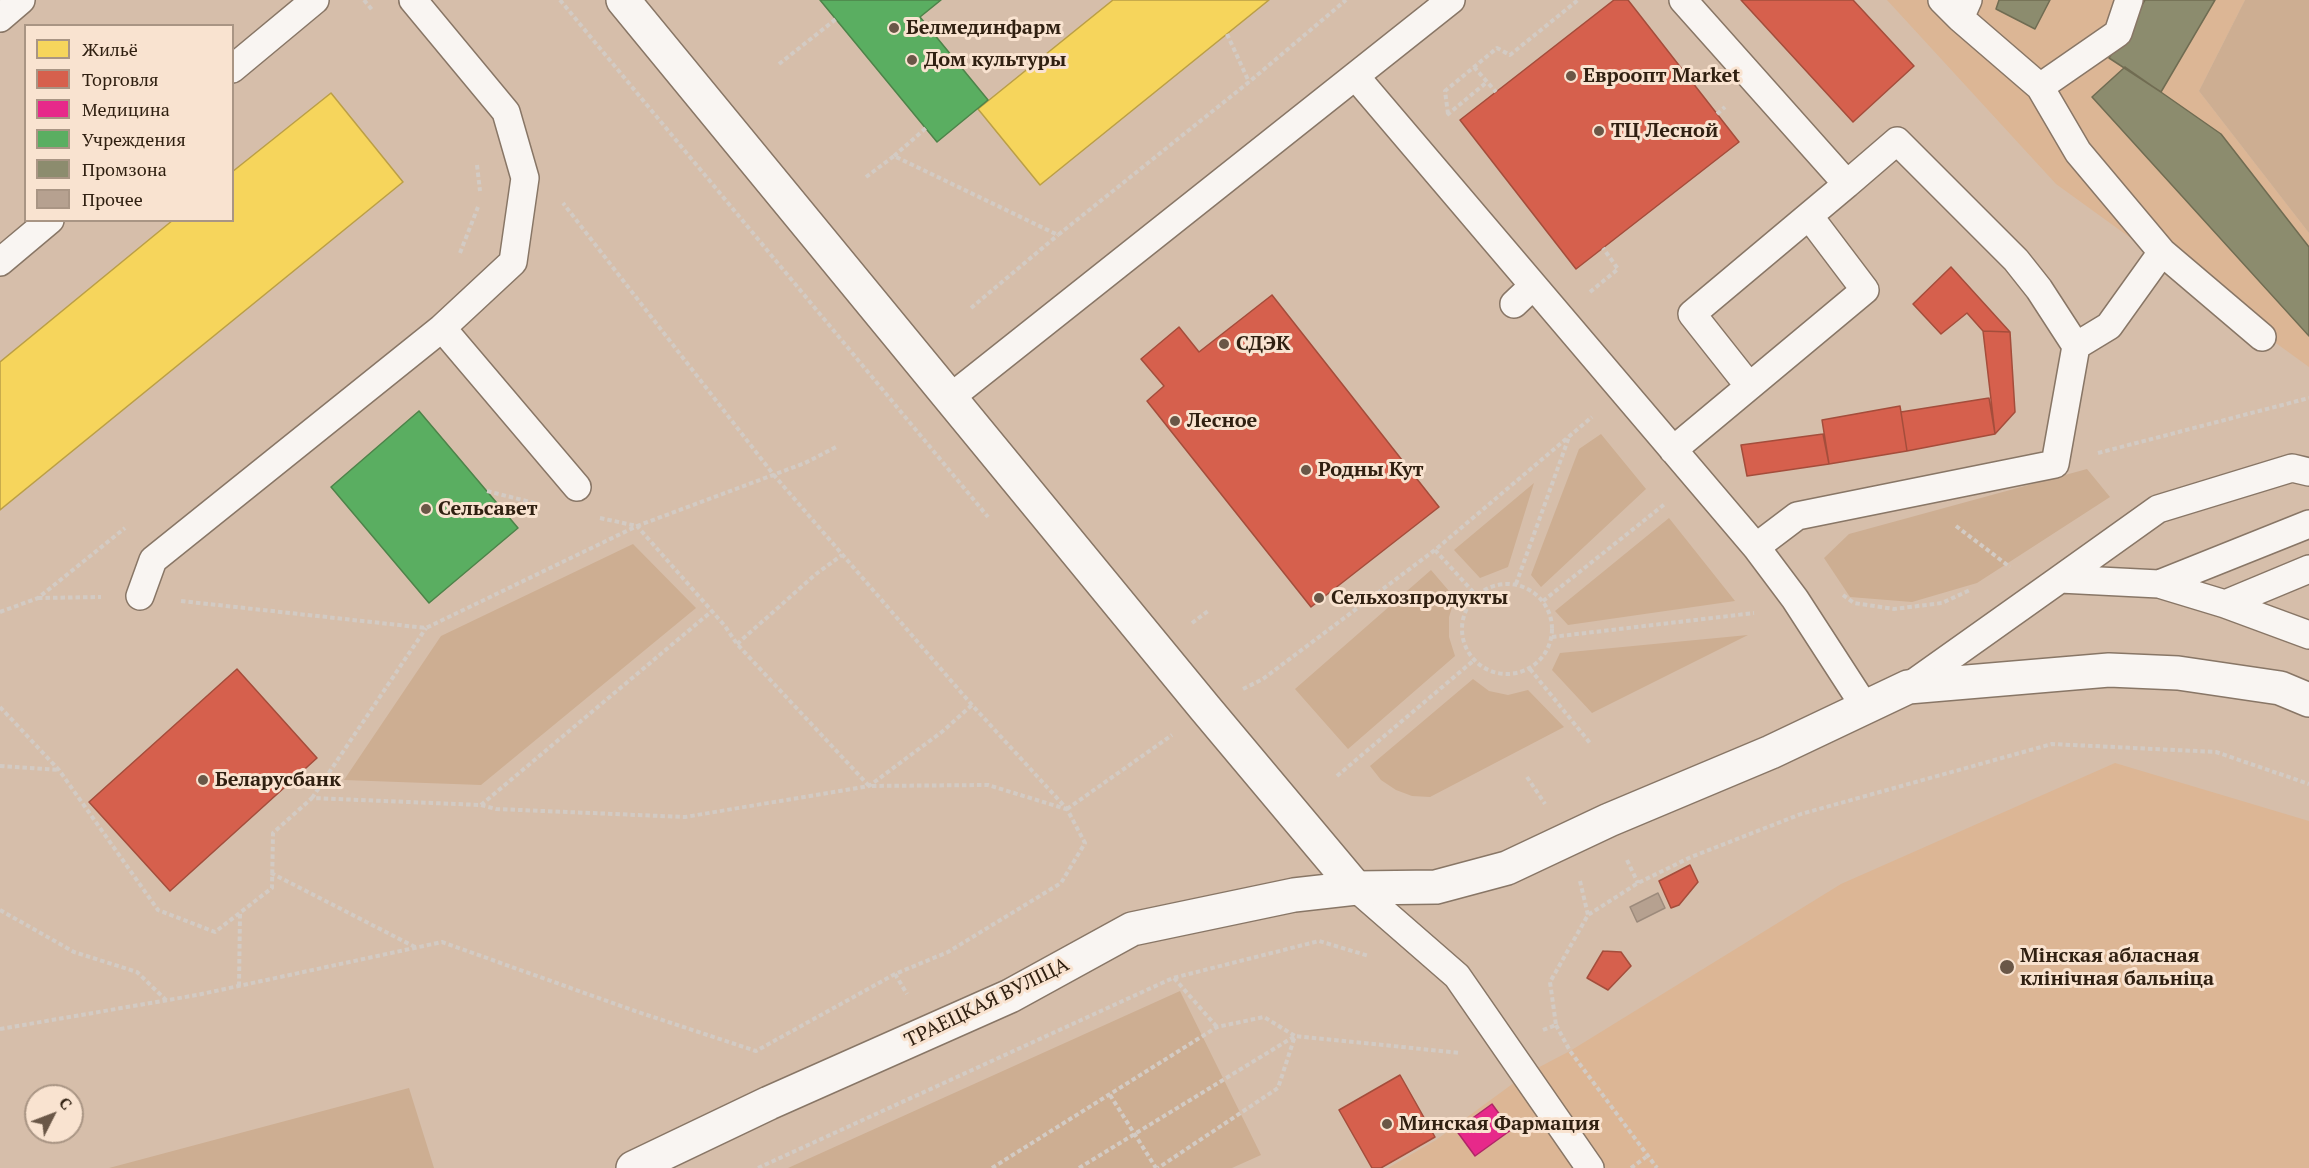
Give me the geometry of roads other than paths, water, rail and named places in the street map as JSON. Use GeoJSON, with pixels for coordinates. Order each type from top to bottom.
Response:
{"type":"FeatureCollection","features":[{"type":"Feature","properties":{"kind":"street"},"geometry":{"type":"LineString","coordinates":[[623,0],[1356,888]]}},
{"type":"Feature","properties":{"kind":"street"},"geometry":{"type":"LineString","coordinates":[[1908,687],[2120,671],[2178,673],[2280,688],[2309,700]]}},
{"type":"Feature","properties":{"kind":"street","name":"ТРАЕЦКАЯ ВУЛІЦА"},"geometry":{"type":"LineString","coordinates":[[633,1168],[769,1102],[1010,996],[1132,929],[1294,895],[1356,888],[1436,887],[1507,868],[1609,820],[1771,752],[1908,687]]}},
{"type":"Feature","properties":{"kind":"lane"},"geometry":{"type":"LineString","coordinates":[[0,18],[21,0]]}},
{"type":"Feature","properties":{"kind":"lane"},"geometry":{"type":"LineString","coordinates":[[234,67],[315,0]]}},
{"type":"Feature","properties":{"kind":"lane"},"geometry":{"type":"LineString","coordinates":[[140,596],[153,560],[442,328],[513,262],[525,178],[506,112],[413,0]]}},
{"type":"Feature","properties":{"kind":"lane"},"geometry":{"type":"LineString","coordinates":[[951,398],[1451,0]]}},
{"type":"Feature","properties":{"kind":"lane"},"geometry":{"type":"LineString","coordinates":[[1683,0],[1847,184]]}},
{"type":"Feature","properties":{"kind":"lane"},"geometry":{"type":"LineString","coordinates":[[2040,87],[2118,33],[2129,0]]}},
{"type":"Feature","properties":{"kind":"lane"},"geometry":{"type":"LineString","coordinates":[[1957,6],[2040,87],[2078,152],[2162,252],[2262,337]]}},
{"type":"Feature","properties":{"kind":"lane"},"geometry":{"type":"LineString","coordinates":[[1356,77],[1756,547],[1795,599],[1865,707]]}},
{"type":"Feature","properties":{"kind":"lane"},"geometry":{"type":"LineString","coordinates":[[1749,386],[1692,314],[1897,141],[2016,260],[2039,289],[2076,346],[2055,464],[1797,516],[1756,547]]}},
{"type":"Feature","properties":{"kind":"lane"},"geometry":{"type":"LineString","coordinates":[[1673,450],[1865,290],[1809,216]]}},
{"type":"Feature","properties":{"kind":"lane"},"geometry":{"type":"LineString","coordinates":[[0,262],[48,222]]}},
{"type":"Feature","properties":{"kind":"lane"},"geometry":{"type":"LineString","coordinates":[[2076,346],[2109,326],[2162,252]]}},
{"type":"Feature","properties":{"kind":"lane"},"geometry":{"type":"LineString","coordinates":[[1514,304],[1533,286]]}},
{"type":"Feature","properties":{"kind":"lane"},"geometry":{"type":"LineString","coordinates":[[442,328],[577,487]]}},
{"type":"Feature","properties":{"kind":"lane"},"geometry":{"type":"LineString","coordinates":[[1908,687],[2158,508],[2292,468],[2309,472]]}},
{"type":"Feature","properties":{"kind":"lane"},"geometry":{"type":"LineString","coordinates":[[2159,584],[2309,524]]}},
{"type":"Feature","properties":{"kind":"lane"},"geometry":{"type":"LineString","coordinates":[[2225,604],[2309,569]]}},
{"type":"Feature","properties":{"kind":"lane"},"geometry":{"type":"LineString","coordinates":[[2060,579],[2159,584],[2305,630]]}},
{"type":"Feature","properties":{"kind":"lane"},"geometry":{"type":"LineString","coordinates":[[1356,888],[1457,976],[1590,1168]]}},
{"type":"Feature","properties":{"kind":"place","name":"Белмединфарм"},"geometry":{"type":"Point","coordinates":[894,28]}},
{"type":"Feature","properties":{"kind":"place","name":"Дом культуры"},"geometry":{"type":"Point","coordinates":[912,60]}},
{"type":"Feature","properties":{"kind":"place","name":"Евроопт Market"},"geometry":{"type":"Point","coordinates":[1571,76]}},
{"type":"Feature","properties":{"kind":"place","name":"ТЦ Лесной"},"geometry":{"type":"Point","coordinates":[1599,131]}},
{"type":"Feature","properties":{"kind":"place","name":"СДЭК"},"geometry":{"type":"Point","coordinates":[1224,344]}},
{"type":"Feature","properties":{"kind":"place","name":"Лесное"},"geometry":{"type":"Point","coordinates":[1175,421]}},
{"type":"Feature","properties":{"kind":"place","name":"Родны Кут"},"geometry":{"type":"Point","coordinates":[1306,470]}},
{"type":"Feature","properties":{"kind":"place","name":"Сельсавет"},"geometry":{"type":"Point","coordinates":[426,509]}},
{"type":"Feature","properties":{"kind":"place","name":"Сельхозпродукты"},"geometry":{"type":"Point","coordinates":[1319,598]}},
{"type":"Feature","properties":{"kind":"place","name":"Беларусбанк"},"geometry":{"type":"Point","coordinates":[203,780]}},
{"type":"Feature","properties":{"kind":"place","name":"Мінская абласная клінічная бальніца"},"geometry":{"type":"Point","coordinates":[2007,967]}},
{"type":"Feature","properties":{"kind":"place","name":"Минская Фармация"},"geometry":{"type":"Point","coordinates":[1387,1124]}}]}
